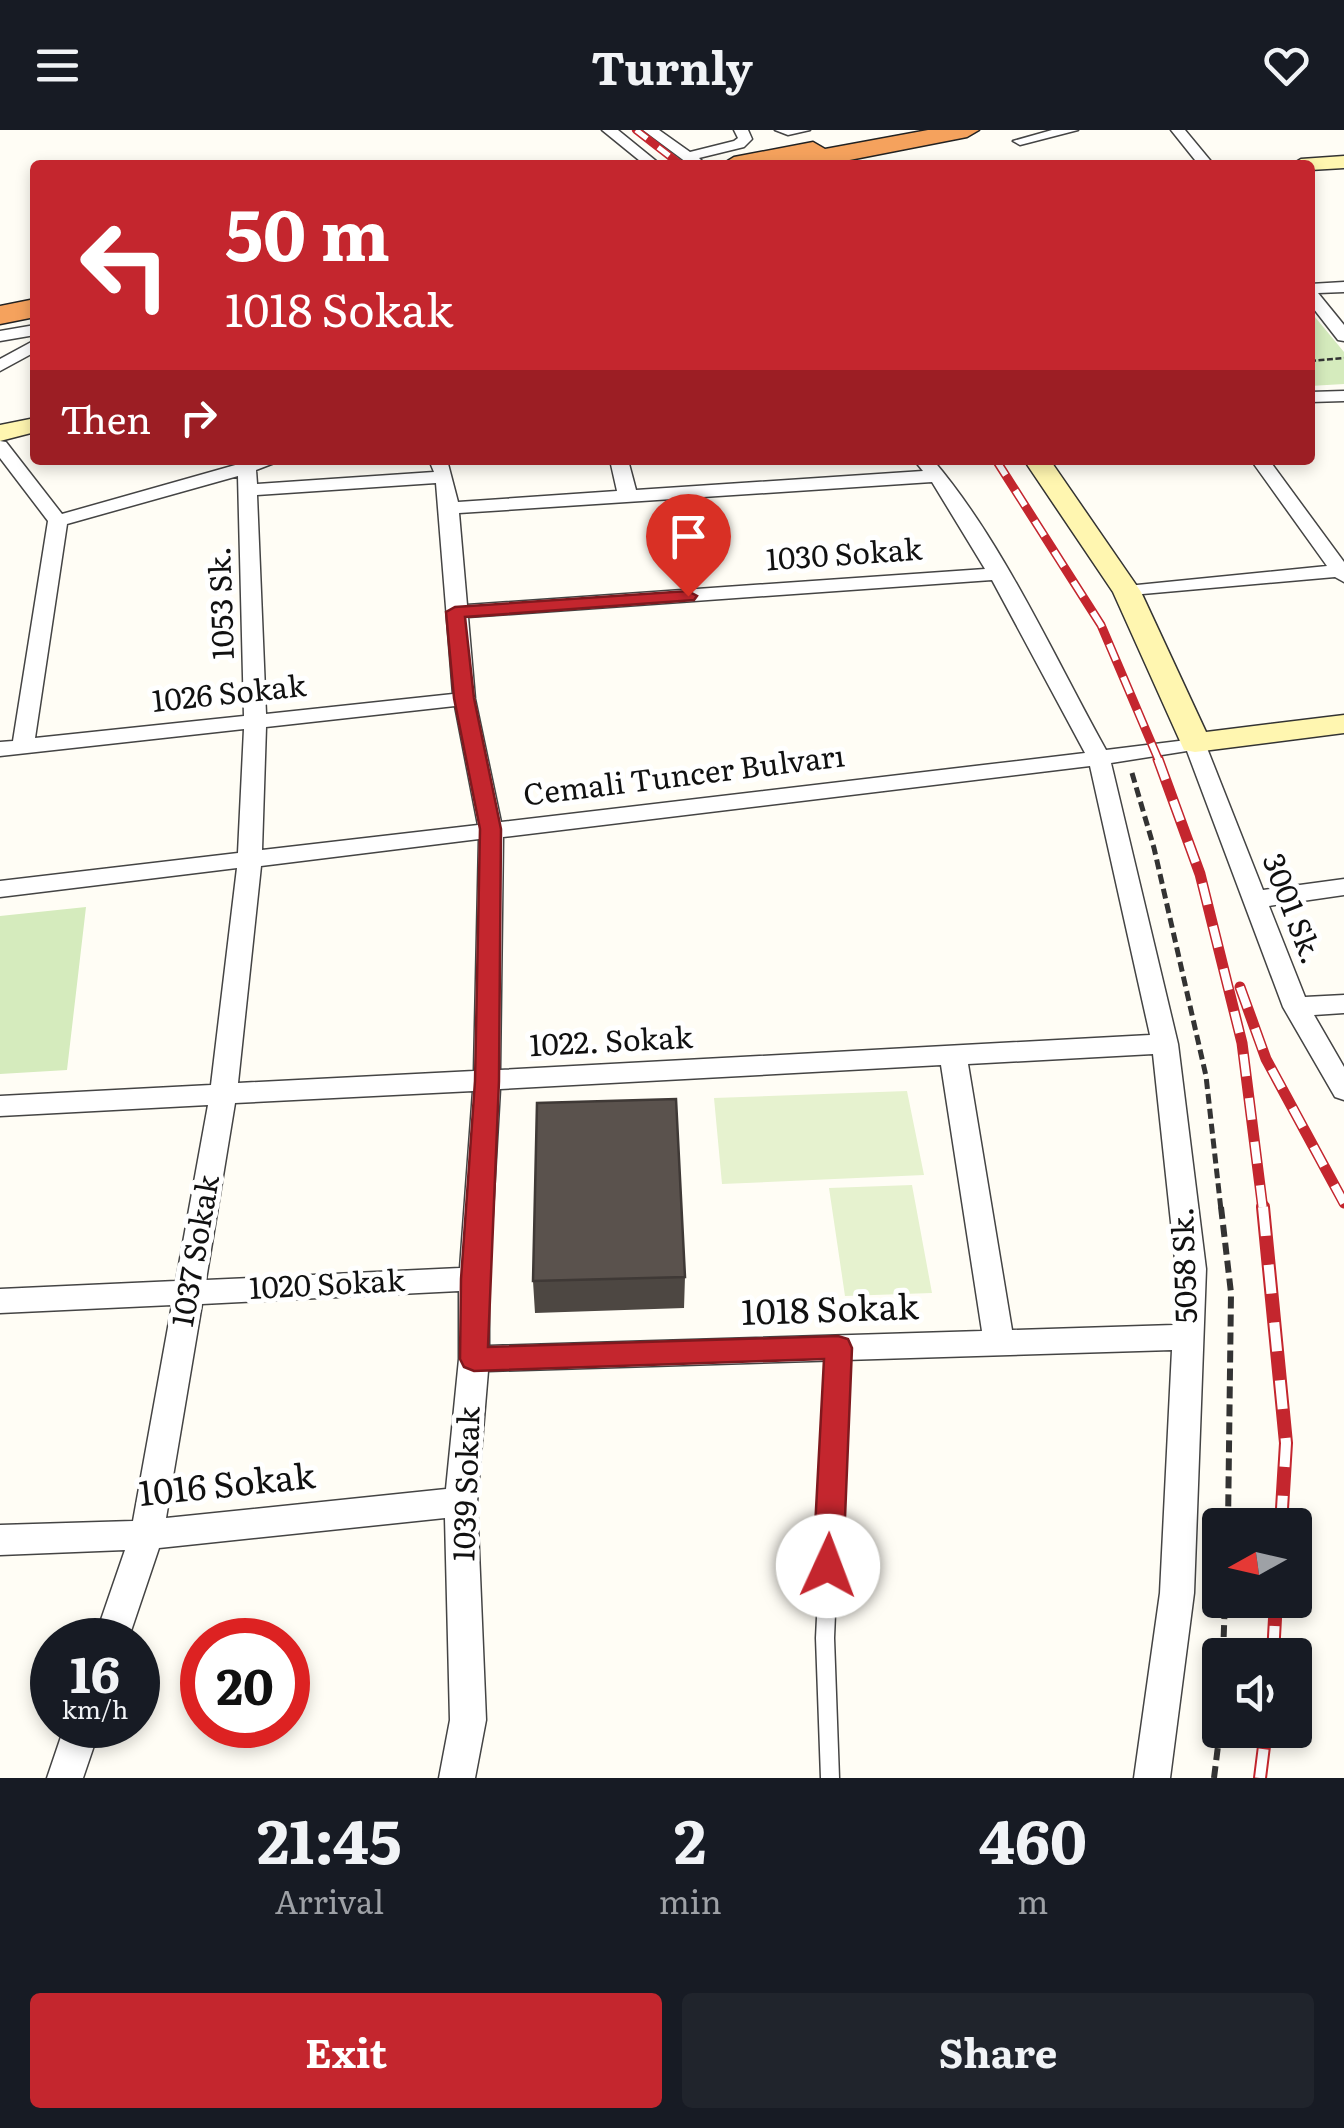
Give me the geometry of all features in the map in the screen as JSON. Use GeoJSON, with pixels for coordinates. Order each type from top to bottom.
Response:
{"type":"FeatureCollection","features":[{"type":"Feature","properties":{"kind":"highway"},"geometry":{"type":"LineString","coordinates":[[757,160],[914,130]]}},
{"type":"Feature","properties":{"kind":"highway"},"geometry":{"type":"LineString","coordinates":[[810,160],[966,130]]}},
{"type":"Feature","properties":{"kind":"highway"},"geometry":{"type":"LineString","coordinates":[[0,302],[30,296]]}},
{"type":"Feature","properties":{"kind":"highway"},"geometry":{"type":"LineString","coordinates":[[0,315],[30,309]]}},
{"type":"Feature","properties":{"kind":"main road"},"geometry":{"type":"LineString","coordinates":[[1315,164],[1344,162]]}},
{"type":"Feature","properties":{"kind":"main road"},"geometry":{"type":"LineString","coordinates":[[0,433],[30,425]]}},
{"type":"Feature","properties":{"kind":"main road"},"geometry":{"type":"LineString","coordinates":[[1040,465],[1127,592],[1195,744],[1344,724]]}},
{"type":"Feature","properties":{"kind":"street"},"geometry":{"type":"LineString","coordinates":[[609,130],[648,160]]}},
{"type":"Feature","properties":{"kind":"street"},"geometry":{"type":"LineString","coordinates":[[650,130],[691,160]]}},
{"type":"Feature","properties":{"kind":"street"},"geometry":{"type":"LineString","coordinates":[[695,160],[739,144],[746,138],[740,130]]}},
{"type":"Feature","properties":{"kind":"street"},"geometry":{"type":"LineString","coordinates":[[1020,141],[1071,130]]}},
{"type":"Feature","properties":{"kind":"street"},"geometry":{"type":"LineString","coordinates":[[1178,130],[1202,160]]}},
{"type":"Feature","properties":{"kind":"street"},"geometry":{"type":"LineString","coordinates":[[1315,291],[1344,287]]}},
{"type":"Feature","properties":{"kind":"street"},"geometry":{"type":"LineString","coordinates":[[1315,298],[1344,336]]}},
{"type":"Feature","properties":{"kind":"street"},"geometry":{"type":"LineString","coordinates":[[0,336],[30,331]]}},
{"type":"Feature","properties":{"kind":"street"},"geometry":{"type":"LineString","coordinates":[[0,366],[30,348]]}},
{"type":"Feature","properties":{"kind":"street"},"geometry":{"type":"LineString","coordinates":[[1315,397],[1344,396]]}},
{"type":"Feature","properties":{"kind":"street"},"geometry":{"type":"LineString","coordinates":[[0,446],[58,521],[11,748]]}},
{"type":"Feature","properties":{"kind":"street"},"geometry":{"type":"LineString","coordinates":[[58,521],[251,465]]}},
{"type":"Feature","properties":{"kind":"street"},"geometry":{"type":"LineString","coordinates":[[620,465],[628,496]]}},
{"type":"Feature","properties":{"kind":"street"},"geometry":{"type":"LineString","coordinates":[[1264,465],[1342,572]]}},
{"type":"Feature","properties":{"kind":"street","name":"1053 Sk."},"geometry":{"type":"LineString","coordinates":[[247,466],[255,722],[250,856]]}},
{"type":"Feature","properties":{"kind":"street"},"geometry":{"type":"LineString","coordinates":[[248,490],[442,468]]}},
{"type":"Feature","properties":{"kind":"street","name":"1039 Sokak"},"geometry":{"type":"LineString","coordinates":[[442,468],[449,508],[464,698],[491,829],[487,1081],[474,1279],[474,1359],[461,1502],[468,1720],[457,1778]]}},
{"type":"Feature","properties":{"kind":"street"},"geometry":{"type":"LineString","coordinates":[[449,508],[930,468]]}},
{"type":"Feature","properties":{"kind":"street","name":"5058 Sk."},"geometry":{"type":"LineString","coordinates":[[930,468],[998,574],[1100,758],[1165,1044],[1191,1268],[1177,1593],[1152,1778]]}},
{"type":"Feature","properties":{"kind":"street"},"geometry":{"type":"LineString","coordinates":[[1127,592],[1342,572]]}},
{"type":"Feature","properties":{"kind":"street","name":"1030 Sokak"},"geometry":{"type":"LineString","coordinates":[[455,612],[998,574]]}},
{"type":"Feature","properties":{"kind":"street","name":"1026 Sokak"},"geometry":{"type":"LineString","coordinates":[[11,748],[464,698]]}},
{"type":"Feature","properties":{"kind":"street","name":"Cemali Tuncer Bulvarı"},"geometry":{"type":"LineString","coordinates":[[0,889],[1195,744]]}},
{"type":"Feature","properties":{"kind":"street","name":"3001 Sk."},"geometry":{"type":"LineString","coordinates":[[1195,744],[1296,1008],[1344,1090]]}},
{"type":"Feature","properties":{"kind":"street","name":"1037 Sokak"},"geometry":{"type":"LineString","coordinates":[[119,1618],[147,1535],[190,1291],[223,1095],[250,856]]}},
{"type":"Feature","properties":{"kind":"street"},"geometry":{"type":"LineString","coordinates":[[1252,900],[1344,888]]}},
{"type":"Feature","properties":{"kind":"street"},"geometry":{"type":"LineString","coordinates":[[1296,1008],[1344,1004]]}},
{"type":"Feature","properties":{"kind":"street","name":"1022. Sokak"},"geometry":{"type":"LineString","coordinates":[[0,1106],[1165,1044]]}},
{"type":"Feature","properties":{"kind":"street"},"geometry":{"type":"LineString","coordinates":[[954,1056],[1000,1342]]}},
{"type":"Feature","properties":{"kind":"street","name":"1020 Sokak"},"geometry":{"type":"LineString","coordinates":[[0,1302],[474,1279]]}},
{"type":"Feature","properties":{"kind":"street","name":"1018 Sokak"},"geometry":{"type":"LineString","coordinates":[[474,1359],[1188,1336]]}},
{"type":"Feature","properties":{"kind":"street","name":"1016 Sokak"},"geometry":{"type":"LineString","coordinates":[[0,1540],[147,1535],[461,1502]]}},
{"type":"Feature","properties":{"kind":"street"},"geometry":{"type":"LineString","coordinates":[[64,1778],[74,1748]]}},
{"type":"Feature","properties":{"kind":"lane"},"geometry":{"type":"LineString","coordinates":[[778,130],[808,130]]}},
{"type":"Feature","properties":{"kind":"lane"},"geometry":{"type":"LineString","coordinates":[[830,1778],[824,1638],[838,1348]]}},
{"type":"Feature","properties":{"kind":"path"},"geometry":{"type":"LineString","coordinates":[[1315,361],[1344,358]]}},
{"type":"Feature","properties":{"kind":"path"},"geometry":{"type":"LineString","coordinates":[[1214,1778],[1218,1748]]}},
{"type":"Feature","properties":{"kind":"green space"},"geometry":{"type":"Polygon","coordinates":[[[1315,317],[1344,352],[1344,384],[1315,386],[1315,317]]]}},
{"type":"Feature","properties":{"kind":"green space"},"geometry":{"type":"Polygon","coordinates":[[[86,907],[67,1070],[0,1074],[0,916],[86,907]]]}},
{"type":"Feature","properties":{"kind":"green space"},"geometry":{"type":"Polygon","coordinates":[[[907,1091],[924,1175],[722,1184],[714,1098],[907,1091]]]}},
{"type":"Feature","properties":{"kind":"green space"},"geometry":{"type":"Polygon","coordinates":[[[912,1185],[932,1293],[845,1296],[829,1188],[912,1185]]]}},
{"type":"Feature","properties":{"kind":"building"},"geometry":{"type":"Polygon","coordinates":[[[676,1099],[685,1277],[533,1281],[537,1103],[676,1099]]]}},
{"type":"Feature","properties":{"kind":"railway"},"geometry":{"type":"LineString","coordinates":[[636,130],[675,160]]}},
{"type":"Feature","properties":{"kind":"railway"},"geometry":{"type":"LineString","coordinates":[[999,465],[1101,625],[1159,761]]}},
{"type":"Feature","properties":{"kind":"railway"},"geometry":{"type":"LineString","coordinates":[[1158,759],[1200,874],[1242,1043],[1263,1210]]}},
{"type":"Feature","properties":{"kind":"railway"},"geometry":{"type":"LineString","coordinates":[[1240,987],[1266,1059],[1344,1203]]}},
{"type":"Feature","properties":{"kind":"railway"},"geometry":{"type":"LineString","coordinates":[[1263,1207],[1286,1443],[1282,1508]]}},
{"type":"Feature","properties":{"kind":"railway"},"geometry":{"type":"LineString","coordinates":[[1274,1638],[1275,1618]]}},
{"type":"Feature","properties":{"kind":"railway"},"geometry":{"type":"LineString","coordinates":[[1260,1778],[1264,1748]]}},
{"type":"Feature","properties":{"kind":"route"},"geometry":{"type":"LineString","coordinates":[[688,596],[455,612],[464,698],[491,829],[487,1081],[474,1279],[474,1359],[838,1348],[828,1566]]}}]}
